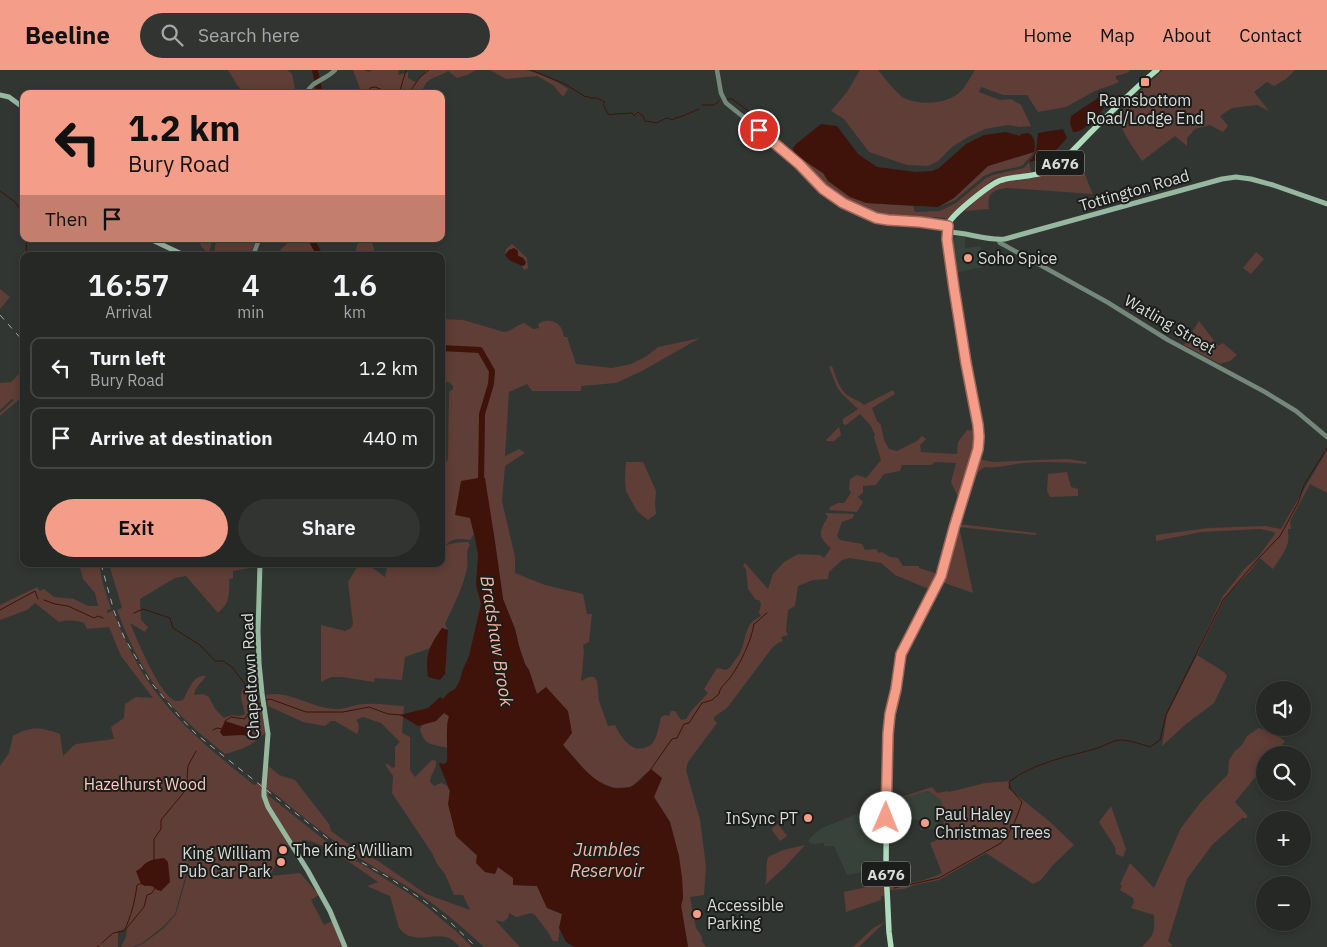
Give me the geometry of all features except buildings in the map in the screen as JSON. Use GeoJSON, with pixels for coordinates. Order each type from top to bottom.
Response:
{"type":"FeatureCollection","features":[{"type":"Feature","properties":{"kind":"main road","name":"A676"},"geometry":{"type":"LineString","coordinates":[[892,947],[889,926],[886,861],[887,753],[890,714],[901,654],[941,576],[977,455],[979,442],[978,425],[962,339],[948,246],[948,229],[951,220],[993,183],[1004,179],[1041,174],[1059,163],[1127,96],[1157,70]]}},
{"type":"Feature","properties":{"kind":"main road"},"geometry":{"type":"LineString","coordinates":[[0,94],[9,97],[20,105]]}},
{"type":"Feature","properties":{"kind":"main road","name":"Tottington Road"},"geometry":{"type":"LineString","coordinates":[[948,229],[998,240],[1222,178],[1236,177],[1273,185],[1327,204]]}},
{"type":"Feature","properties":{"kind":"main road"},"geometry":{"type":"LineString","coordinates":[[156,242],[178,252]]}},
{"type":"Feature","properties":{"kind":"main road","name":"Chapeltown Road"},"geometry":{"type":"LineString","coordinates":[[260,567],[259,663],[268,734],[264,796],[268,807],[308,870],[330,911],[345,947]]}},
{"type":"Feature","properties":{"kind":"street"},"geometry":{"type":"LineString","coordinates":[[308,90],[314,83],[327,77],[335,70]]}},
{"type":"Feature","properties":{"kind":"street"},"geometry":{"type":"LineString","coordinates":[[717,70],[721,93],[726,103],[788,154],[823,189],[843,203],[876,218],[920,222],[948,229]]}},
{"type":"Feature","properties":{"kind":"street","name":"Watling Street"},"geometry":{"type":"LineString","coordinates":[[998,240],[1107,302],[1168,340],[1265,392],[1296,411],[1327,437]]}},
{"type":"Feature","properties":{"kind":"shaded area"},"geometry":{"type":"Polygon","coordinates":[[[958,236],[965,237],[965,248],[981,246],[983,267],[955,273],[951,243],[958,236]]]}},
{"type":"Feature","properties":{"kind":"shaded area"},"geometry":{"type":"Polygon","coordinates":[[[928,791],[941,800],[942,810],[937,811],[937,829],[920,830],[919,820],[889,820],[889,804],[896,800],[928,791]]]}},
{"type":"Feature","properties":{"kind":"shaded area"},"geometry":{"type":"Polygon","coordinates":[[[883,803],[884,860],[862,861],[863,872],[847,875],[834,846],[824,846],[824,843],[811,844],[808,841],[822,828],[883,803]]]}},
{"type":"Feature","properties":{"kind":"green space"},"geometry":{"type":"Polygon","coordinates":[[[228,70],[287,70],[292,74],[295,90],[241,90],[228,70]]]}},
{"type":"Feature","properties":{"kind":"green space"},"geometry":{"type":"Polygon","coordinates":[[[353,70],[369,72],[372,70],[399,70],[398,75],[408,72],[408,78],[415,82],[427,70],[476,70],[457,78],[448,71],[428,81],[423,90],[360,90],[353,70]]]}},
{"type":"Feature","properties":{"kind":"green space"},"geometry":{"type":"Polygon","coordinates":[[[490,70],[530,71],[559,83],[568,89],[563,97],[553,85],[537,76],[506,79],[490,70]]]}},
{"type":"Feature","properties":{"kind":"green space"},"geometry":{"type":"Polygon","coordinates":[[[860,70],[878,70],[901,96],[911,101],[927,103],[943,101],[957,95],[964,88],[975,70],[1130,70],[1127,73],[1116,76],[1116,79],[1119,81],[1117,83],[1095,91],[1066,107],[1038,112],[1027,95],[1003,95],[981,87],[979,92],[1000,100],[1011,99],[1021,105],[1031,126],[1019,127],[1008,125],[985,129],[952,147],[938,161],[928,166],[907,165],[869,152],[844,119],[831,111],[847,92],[860,70]]]}},
{"type":"Feature","properties":{"kind":"green space"},"geometry":{"type":"Polygon","coordinates":[[[1163,70],[1295,70],[1286,79],[1274,86],[1267,82],[1254,92],[1269,111],[1257,105],[1232,108],[1220,116],[1228,126],[1223,132],[1210,125],[1195,129],[1187,138],[1187,146],[1175,136],[1142,161],[1125,135],[1118,118],[1126,104],[1163,70]]]}},
{"type":"Feature","properties":{"kind":"green space"},"geometry":{"type":"Polygon","coordinates":[[[1076,151],[1093,194],[1008,188],[992,193],[988,204],[989,209],[965,211],[986,191],[1002,182],[1044,175],[1076,151]]]}},
{"type":"Feature","properties":{"kind":"green space"},"geometry":{"type":"Polygon","coordinates":[[[1034,152],[1023,165],[984,176],[955,200],[938,207],[954,198],[988,166],[1034,152]]]}},
{"type":"Feature","properties":{"kind":"green space"},"geometry":{"type":"Polygon","coordinates":[[[791,153],[824,173],[828,181],[866,203],[913,206],[915,212],[940,211],[956,203],[986,178],[1024,168],[1029,162],[1031,172],[996,178],[946,221],[945,218],[933,217],[932,222],[889,220],[844,202],[825,188],[791,153]]]}},
{"type":"Feature","properties":{"kind":"green space"},"geometry":{"type":"Polygon","coordinates":[[[200,242],[211,242],[209,252],[201,246],[200,242]]]}},
{"type":"Feature","properties":{"kind":"green space"},"geometry":{"type":"Polygon","coordinates":[[[216,242],[255,242],[251,252],[214,252],[216,242]]]}},
{"type":"Feature","properties":{"kind":"green space"},"geometry":{"type":"Polygon","coordinates":[[[289,242],[311,242],[316,252],[282,252],[280,250],[289,242]]]}},
{"type":"Feature","properties":{"kind":"green space"},"geometry":{"type":"Polygon","coordinates":[[[359,242],[372,242],[373,252],[356,252],[359,242]]]}},
{"type":"Feature","properties":{"kind":"green space"},"geometry":{"type":"Polygon","coordinates":[[[512,244],[527,258],[528,268],[524,270],[522,266],[525,265],[523,258],[509,250],[505,255],[506,249],[512,244]]]}},
{"type":"Feature","properties":{"kind":"green space"},"geometry":{"type":"Polygon","coordinates":[[[1256,252],[1264,259],[1251,274],[1243,268],[1256,252]]]}},
{"type":"Feature","properties":{"kind":"green space"},"geometry":{"type":"Polygon","coordinates":[[[0,289],[10,297],[0,309],[0,289]]]}},
{"type":"Feature","properties":{"kind":"green space"},"geometry":{"type":"Polygon","coordinates":[[[445,319],[463,320],[504,332],[524,323],[533,329],[539,328],[538,324],[543,322],[555,322],[561,328],[564,337],[567,337],[576,364],[612,368],[631,364],[647,356],[658,347],[700,338],[642,371],[616,383],[581,386],[581,391],[532,391],[527,384],[509,392],[505,456],[519,449],[525,453],[505,466],[502,501],[515,557],[515,573],[545,585],[583,594],[587,614],[592,614],[589,642],[583,645],[581,681],[594,677],[597,681],[599,701],[608,726],[615,725],[626,742],[634,748],[644,748],[652,744],[661,717],[669,716],[671,711],[675,711],[681,720],[686,719],[708,693],[704,689],[717,668],[728,669],[739,655],[749,626],[761,616],[759,613],[761,604],[748,589],[746,569],[743,566],[745,563],[768,589],[773,574],[784,562],[798,554],[820,555],[824,558],[831,548],[823,540],[821,534],[821,530],[828,517],[825,513],[854,514],[853,518],[842,522],[837,536],[840,540],[862,544],[865,550],[876,549],[879,553],[882,552],[890,557],[898,558],[903,566],[919,566],[919,568],[938,574],[931,590],[895,575],[881,563],[849,558],[842,560],[829,572],[828,579],[813,580],[798,586],[795,606],[788,610],[786,631],[788,635],[781,637],[783,641],[772,648],[727,708],[714,717],[717,723],[688,762],[686,770],[700,820],[706,866],[704,895],[690,897],[696,928],[706,947],[688,947],[681,905],[683,898],[682,878],[670,822],[654,797],[651,769],[631,787],[613,788],[592,778],[563,745],[537,695],[503,599],[484,478],[470,518],[474,534],[470,540],[454,540],[446,545],[468,542],[470,545],[467,551],[467,565],[463,583],[445,624],[448,630],[442,628],[430,648],[405,657],[402,680],[375,678],[374,682],[331,677],[321,682],[321,625],[345,631],[351,628],[353,624],[348,582],[357,567],[370,567],[385,577],[387,567],[445,567],[445,465],[448,459],[449,392],[453,389],[449,382],[445,382],[445,319]]]}},
{"type":"Feature","properties":{"kind":"green space"},"geometry":{"type":"Polygon","coordinates":[[[1199,321],[1218,346],[1223,343],[1237,355],[1230,361],[1220,364],[1184,345],[1199,321]]]}},
{"type":"Feature","properties":{"kind":"green space"},"geometry":{"type":"Polygon","coordinates":[[[832,366],[844,392],[864,405],[893,390],[895,394],[872,408],[877,421],[881,425],[884,440],[889,449],[897,451],[917,441],[922,436],[926,439],[920,445],[921,452],[957,454],[958,442],[967,430],[976,431],[976,448],[961,496],[957,495],[951,482],[956,463],[935,462],[931,465],[902,465],[900,471],[884,474],[876,485],[863,486],[863,492],[858,497],[863,502],[857,512],[829,510],[830,507],[838,503],[844,503],[851,493],[849,489],[850,479],[857,475],[866,478],[881,460],[871,426],[860,414],[846,425],[843,424],[843,419],[858,409],[837,387],[829,367],[832,366]]]}},
{"type":"Feature","properties":{"kind":"green space"},"geometry":{"type":"Polygon","coordinates":[[[20,373],[20,398],[0,416],[0,413],[14,400],[12,399],[0,410],[0,383],[11,382],[20,373]]]}},
{"type":"Feature","properties":{"kind":"green space"},"geometry":{"type":"Polygon","coordinates":[[[839,427],[841,435],[834,441],[826,441],[826,440],[839,427]]]}},
{"type":"Feature","properties":{"kind":"green space"},"geometry":{"type":"Polygon","coordinates":[[[1327,451],[1327,493],[1310,484],[1290,521],[1291,529],[1288,529],[1286,549],[1273,569],[1260,558],[1225,598],[1197,655],[1223,596],[1245,568],[1258,557],[1275,534],[1274,532],[1260,529],[1201,532],[1156,541],[1156,535],[1208,528],[1265,526],[1281,529],[1327,451]]]}},
{"type":"Feature","properties":{"kind":"green space"},"geometry":{"type":"Polygon","coordinates":[[[979,459],[993,462],[1069,459],[1087,462],[1086,464],[1032,462],[985,467],[978,472],[970,488],[979,459]]]}},
{"type":"Feature","properties":{"kind":"green space"},"geometry":{"type":"Polygon","coordinates":[[[626,462],[643,462],[656,491],[656,514],[648,520],[637,511],[626,491],[626,462]]]}},
{"type":"Feature","properties":{"kind":"green space"},"geometry":{"type":"Polygon","coordinates":[[[1067,472],[1071,487],[1078,489],[1078,496],[1050,497],[1047,491],[1048,474],[1067,472]]]}},
{"type":"Feature","properties":{"kind":"green space"},"geometry":{"type":"Polygon","coordinates":[[[959,524],[1036,533],[1036,535],[958,527],[959,524]]]}},
{"type":"Feature","properties":{"kind":"green space"},"geometry":{"type":"Polygon","coordinates":[[[957,530],[960,531],[973,593],[942,582],[957,530]]]}},
{"type":"Feature","properties":{"kind":"green space","name":"Hazelhurst Wood"},"geometry":{"type":"Polygon","coordinates":[[[80,567],[100,567],[111,609],[107,610],[107,613],[113,611],[127,645],[156,693],[195,736],[254,785],[261,783],[264,762],[279,775],[295,780],[329,824],[331,831],[426,894],[470,910],[463,895],[454,895],[445,874],[392,793],[393,776],[386,764],[392,768],[395,767],[395,747],[400,742],[381,723],[363,717],[356,720],[359,727],[357,734],[335,721],[331,721],[325,726],[303,722],[268,706],[266,695],[283,695],[317,706],[334,709],[365,704],[404,706],[402,733],[410,737],[410,770],[415,777],[432,760],[436,761],[430,782],[434,786],[441,783],[446,785],[450,791],[449,795],[456,836],[477,856],[498,867],[513,878],[513,885],[537,886],[547,908],[562,914],[558,941],[553,941],[535,915],[531,913],[516,917],[509,913],[508,918],[503,922],[495,920],[520,947],[484,947],[428,900],[339,844],[270,790],[268,795],[328,843],[411,895],[457,932],[472,947],[460,947],[451,939],[445,937],[418,937],[405,934],[399,928],[390,896],[367,886],[378,882],[321,845],[303,840],[299,846],[289,847],[280,843],[276,864],[270,876],[300,873],[319,895],[311,900],[324,925],[332,921],[342,947],[135,947],[144,943],[164,928],[176,914],[189,868],[189,857],[175,914],[164,926],[142,943],[133,947],[121,947],[126,937],[127,929],[118,931],[118,947],[0,947],[0,766],[9,753],[13,736],[31,729],[47,730],[60,734],[63,756],[76,744],[114,739],[111,727],[124,718],[125,704],[136,697],[153,698],[121,656],[109,627],[87,629],[84,623],[81,622],[59,622],[35,603],[27,610],[0,620],[0,605],[37,587],[40,591],[44,589],[54,597],[74,599],[88,606],[98,606],[95,593],[83,579],[80,567]]]}},
{"type":"Feature","properties":{"kind":"green space"},"geometry":{"type":"Polygon","coordinates":[[[110,567],[256,567],[233,571],[233,578],[229,579],[227,602],[218,613],[186,576],[175,578],[140,599],[141,620],[148,627],[145,632],[130,623],[148,664],[166,694],[175,701],[183,700],[195,680],[198,677],[206,676],[197,687],[194,695],[203,694],[209,697],[215,709],[224,718],[245,714],[241,694],[244,687],[253,677],[251,662],[256,663],[258,691],[266,732],[247,746],[225,754],[191,726],[164,697],[147,674],[117,610],[122,608],[110,567]]]}},
{"type":"Feature","properties":{"kind":"green space"},"geometry":{"type":"Polygon","coordinates":[[[1197,655],[1224,672],[1227,676],[1214,703],[1186,724],[1162,746],[1167,714],[1197,655]]]}},
{"type":"Feature","properties":{"kind":"green space"},"geometry":{"type":"Polygon","coordinates":[[[444,713],[449,717],[447,723],[448,748],[434,745],[424,739],[420,729],[423,724],[436,721],[444,713]]]}},
{"type":"Feature","properties":{"kind":"green space"},"geometry":{"type":"Polygon","coordinates":[[[1256,730],[1256,736],[1278,736],[1285,741],[1281,746],[1256,746],[1256,776],[1235,802],[1247,815],[1247,818],[1242,818],[1212,845],[1187,879],[1168,941],[1173,946],[1142,947],[1153,933],[1154,915],[1131,908],[1134,902],[1133,898],[1120,890],[1122,886],[1120,884],[1130,863],[1154,888],[1181,828],[1201,802],[1228,774],[1229,760],[1247,736],[1256,730]]]}},
{"type":"Feature","properties":{"kind":"green space"},"geometry":{"type":"Polygon","coordinates":[[[1010,781],[1008,788],[1049,821],[1074,845],[1052,866],[1041,880],[1033,884],[986,853],[939,880],[904,889],[890,890],[890,886],[917,882],[942,873],[930,843],[937,840],[937,837],[945,834],[941,800],[928,791],[896,800],[889,804],[889,801],[932,787],[937,793],[985,783],[1010,781]]]}},
{"type":"Feature","properties":{"kind":"green space"},"geometry":{"type":"Polygon","coordinates":[[[1111,806],[1126,849],[1123,857],[1116,854],[1115,847],[1099,822],[1111,806]]]}},
{"type":"Feature","properties":{"kind":"green space"},"geometry":{"type":"Polygon","coordinates":[[[778,824],[787,836],[780,841],[771,829],[778,824]]]}},
{"type":"Feature","properties":{"kind":"green space"},"geometry":{"type":"Polygon","coordinates":[[[805,845],[765,885],[768,857],[783,850],[805,845]]]}},
{"type":"Feature","properties":{"kind":"green space"},"geometry":{"type":"Polygon","coordinates":[[[884,883],[885,895],[881,897],[881,900],[846,912],[844,892],[884,883]]]}},
{"type":"Feature","properties":{"kind":"green space"},"geometry":{"type":"Polygon","coordinates":[[[886,921],[859,947],[853,947],[872,929],[886,921]]]}},
{"type":"Feature","properties":{"kind":"water"},"geometry":{"type":"Polygon","coordinates":[[[1104,97],[1106,104],[1096,117],[1087,126],[1073,132],[1070,123],[1071,116],[1098,98],[1104,97]]]}},
{"type":"Feature","properties":{"kind":"water"},"geometry":{"type":"Polygon","coordinates":[[[821,124],[837,126],[858,154],[877,167],[916,172],[932,171],[939,168],[966,144],[984,135],[1006,132],[1020,136],[1021,134],[1028,133],[1034,138],[1035,149],[1034,152],[988,166],[954,198],[938,207],[866,203],[850,197],[828,181],[823,173],[794,154],[793,148],[796,144],[821,124]]]}},
{"type":"Feature","properties":{"kind":"water"},"geometry":{"type":"Polygon","coordinates":[[[1063,129],[1067,138],[1058,148],[1042,159],[1029,162],[1036,152],[1038,133],[1063,129]]]}},
{"type":"Feature","properties":{"kind":"water"},"geometry":{"type":"Polygon","coordinates":[[[514,248],[518,251],[518,256],[526,262],[525,265],[522,266],[509,260],[505,255],[514,248]]]}},
{"type":"Feature","properties":{"kind":"water","name":"Jumbles Reservoir"},"geometry":{"type":"Polygon","coordinates":[[[485,478],[503,599],[515,629],[525,664],[537,694],[546,687],[568,711],[572,733],[563,745],[584,769],[600,782],[609,786],[619,788],[633,786],[651,769],[662,778],[654,797],[670,822],[679,856],[683,898],[681,906],[688,947],[574,947],[566,942],[559,928],[562,914],[547,908],[537,886],[513,885],[513,878],[498,867],[495,874],[485,872],[476,863],[477,855],[456,836],[448,804],[450,791],[439,764],[447,762],[449,716],[444,713],[436,721],[418,726],[400,715],[428,708],[440,697],[443,699],[455,689],[469,656],[481,604],[476,585],[478,555],[470,518],[455,515],[461,481],[485,478]]]}},
{"type":"Feature","properties":{"kind":"water"},"geometry":{"type":"Polygon","coordinates":[[[442,628],[448,630],[445,674],[440,680],[428,677],[427,662],[431,646],[442,628]]]}},
{"type":"Feature","properties":{"kind":"water"},"geometry":{"type":"Polygon","coordinates":[[[225,721],[250,729],[253,736],[223,736],[220,732],[225,721]]]}},
{"type":"Feature","properties":{"kind":"water"},"geometry":{"type":"Polygon","coordinates":[[[164,858],[168,862],[170,882],[161,891],[152,886],[141,884],[136,871],[150,861],[164,858]]]}},
{"type":"Feature","properties":{"kind":"waterway","name":"Bradshaw Brook"},"geometry":{"type":"LineString","coordinates":[[315,70],[319,90]]}},
{"type":"Feature","properties":{"kind":"waterway"},"geometry":{"type":"LineString","coordinates":[[400,90],[406,70]]}},
{"type":"Feature","properties":{"kind":"waterway"},"geometry":{"type":"LineString","coordinates":[[411,90],[420,77],[429,70]]}},
{"type":"Feature","properties":{"kind":"waterway"},"geometry":{"type":"LineString","coordinates":[[531,70],[565,84],[586,97],[597,98],[605,102],[603,104],[608,114],[611,115],[632,113],[634,116],[638,112],[645,121],[657,123],[666,118],[674,120],[699,109]]}},
{"type":"Feature","properties":{"kind":"waterway"},"geometry":{"type":"LineString","coordinates":[[369,90],[375,87],[383,90]]}},
{"type":"Feature","properties":{"kind":"waterway"},"geometry":{"type":"LineString","coordinates":[[727,99],[732,99],[769,126],[782,144],[787,146]]}},
{"type":"Feature","properties":{"kind":"waterway"},"geometry":{"type":"LineString","coordinates":[[702,105],[714,105],[719,101]]}},
{"type":"Feature","properties":{"kind":"waterway"},"geometry":{"type":"LineString","coordinates":[[0,191],[15,202],[20,209]]}},
{"type":"Feature","properties":{"kind":"waterway"},"geometry":{"type":"LineString","coordinates":[[27,242],[27,252]]}},
{"type":"Feature","properties":{"kind":"waterway","name":"Bradshaw Brook"},"geometry":{"type":"LineString","coordinates":[[313,242],[318,252]]}},
{"type":"Feature","properties":{"kind":"waterway","name":"Bradshaw Brook"},"geometry":{"type":"LineString","coordinates":[[445,348],[480,350],[492,371],[491,384],[482,414],[481,485]]}},
{"type":"Feature","properties":{"kind":"waterway"},"geometry":{"type":"LineString","coordinates":[[894,888],[939,878],[1001,843],[1011,829],[1022,802],[1010,788],[1009,782],[1018,775],[1040,765],[1098,748],[1118,740],[1131,741],[1150,747],[1160,740],[1166,715],[1223,600],[1280,536],[1298,503],[1304,485],[1327,448]]}},
{"type":"Feature","properties":{"kind":"waterway"},"geometry":{"type":"LineString","coordinates":[[0,610],[35,591],[38,599]]}},
{"type":"Feature","properties":{"kind":"waterway"},"geometry":{"type":"LineString","coordinates":[[44,600],[68,606],[94,618],[98,616],[103,618]]}},
{"type":"Feature","properties":{"kind":"waterway"},"geometry":{"type":"LineString","coordinates":[[134,613],[143,609],[170,618],[173,628],[200,645],[215,661],[223,661],[232,667],[260,704]]}},
{"type":"Feature","properties":{"kind":"waterway"},"geometry":{"type":"LineString","coordinates":[[651,769],[672,739],[677,738],[684,724],[689,723],[702,703],[712,700],[719,694],[741,660],[754,624],[767,613]]}},
{"type":"Feature","properties":{"kind":"waterway"},"geometry":{"type":"LineString","coordinates":[[266,700],[270,699],[306,712],[343,712],[369,707],[388,714],[401,715]]}},
{"type":"Feature","properties":{"kind":"waterway"},"geometry":{"type":"LineString","coordinates":[[225,721],[231,717],[245,719],[250,710],[261,703]]}},
{"type":"Feature","properties":{"kind":"waterway"},"geometry":{"type":"LineString","coordinates":[[213,730],[217,728],[222,729]]}},
{"type":"Feature","properties":{"kind":"waterway"},"geometry":{"type":"LineString","coordinates":[[154,861],[154,839],[161,829],[161,820],[189,786],[187,777],[188,766],[196,751]]}},
{"type":"Feature","properties":{"kind":"waterway"},"geometry":{"type":"LineString","coordinates":[[102,943],[113,933],[124,931],[129,920],[137,885],[142,883]]}},
{"type":"Feature","properties":{"kind":"waterway"},"geometry":{"type":"LineString","coordinates":[[126,929],[144,907],[147,895],[152,893],[155,888]]}},
{"type":"Feature","properties":{"kind":"railway"},"geometry":{"type":"LineString","coordinates":[[0,315],[20,338]]}},
{"type":"Feature","properties":{"kind":"railway"},"geometry":{"type":"LineString","coordinates":[[102,567],[114,611],[124,637],[149,680],[195,733],[350,856],[388,877],[423,900],[448,920],[476,947]]}},
{"type":"Feature","properties":{"kind":"place","name":"Ramsbottom Road/Lodge End"},"geometry":{"type":"Point","coordinates":[1145,82]}},
{"type":"Feature","properties":{"kind":"place","name":"Soho Spice"},"geometry":{"type":"Point","coordinates":[968,258]}},
{"type":"Feature","properties":{"kind":"place","name":"InSync PT"},"geometry":{"type":"Point","coordinates":[808,818]}},
{"type":"Feature","properties":{"kind":"place","name":"Paul Haley Christmas Trees"},"geometry":{"type":"Point","coordinates":[925,823]}},
{"type":"Feature","properties":{"kind":"place","name":"The King William"},"geometry":{"type":"Point","coordinates":[283,850]}},
{"type":"Feature","properties":{"kind":"place","name":"King William Pub Car Park"},"geometry":{"type":"Point","coordinates":[281,862]}},
{"type":"Feature","properties":{"kind":"place","name":"Accessible Parking"},"geometry":{"type":"Point","coordinates":[697,914]}},
{"type":"Feature","properties":{"kind":"route"},"geometry":{"type":"LineString","coordinates":[[759,130],[810,174],[823,189],[843,203],[876,218],[948,226],[948,246],[962,339],[978,425],[978,449],[939,582],[901,654],[888,734],[886,818]]}}]}
